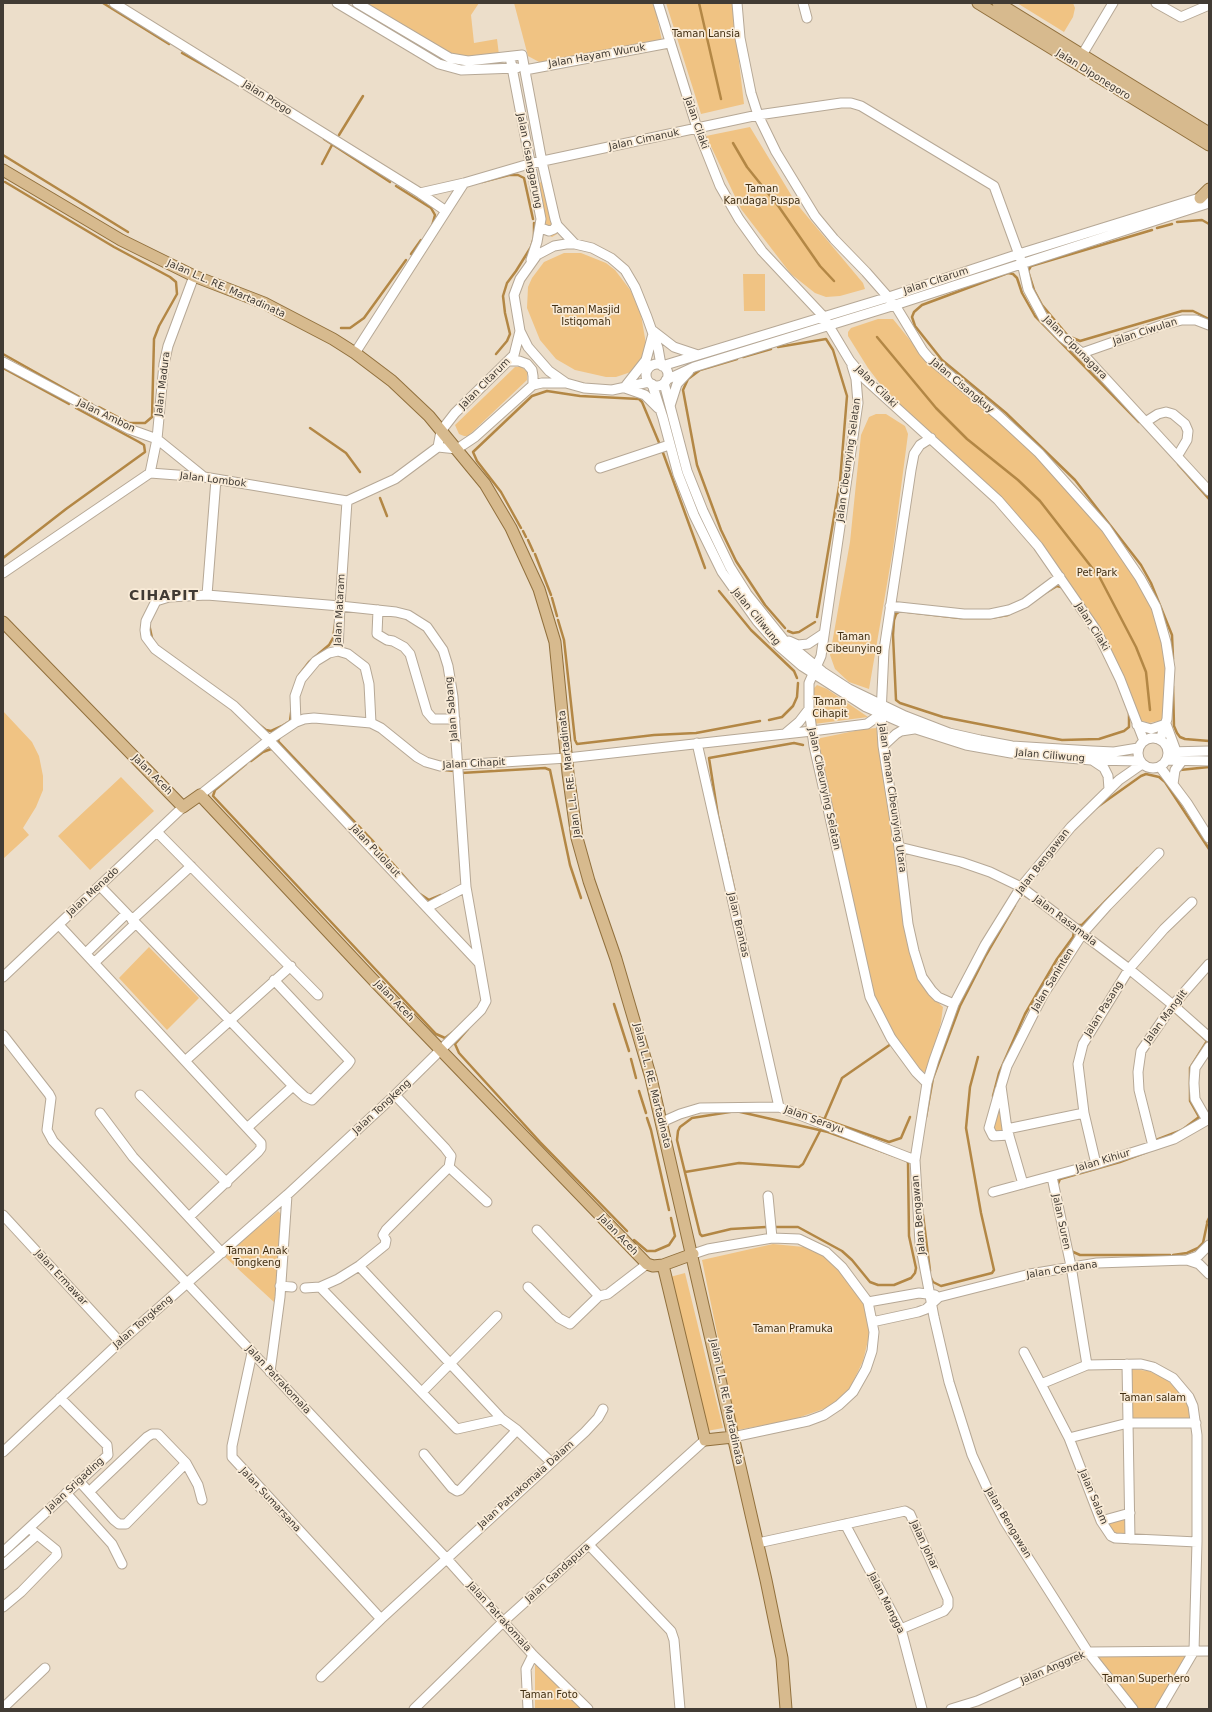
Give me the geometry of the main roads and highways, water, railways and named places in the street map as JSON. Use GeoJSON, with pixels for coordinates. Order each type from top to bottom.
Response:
{"type":"FeatureCollection","features":[{"type":"Feature","properties":{"kind":"main road","name":"Jalan Diponegoro"},"geometry":{"type":"LineString","coordinates":[[978,3],[1209,133]]}},
{"type":"Feature","properties":{"kind":"main road","name":"Jalan Diponegoro"},"geometry":{"type":"LineString","coordinates":[[998,3],[1079,59],[1209,145]]}},
{"type":"Feature","properties":{"kind":"main road","name":"Jalan L.L. RE. Martadinata"},"geometry":{"type":"LineString","coordinates":[[3,170],[122,240],[194,276],[264,303],[333,339],[355,353],[392,381],[429,416],[485,484],[498,505],[539,589],[555,642],[575,829],[582,856],[644,1050],[662,1122],[758,1543],[782,1658],[786,1709]]}},
{"type":"Feature","properties":{"kind":"main road"},"geometry":{"type":"LineString","coordinates":[[1206,199],[1209,189]]}},
{"type":"Feature","properties":{"kind":"main road","name":"Jalan Aceh"},"geometry":{"type":"LineString","coordinates":[[3,622],[183,807],[200,795],[647,1264],[653,1266],[663,1265]]}},
{"type":"Feature","properties":{"kind":"main road"},"geometry":{"type":"LineString","coordinates":[[692,1254],[663,1265],[705,1440],[733,1437]]}},
{"type":"Feature","properties":{"kind":"waterway"},"geometry":{"type":"LineString","coordinates":[[103,3],[169,44]]}},
{"type":"Feature","properties":{"kind":"waterway"},"geometry":{"type":"LineString","coordinates":[[699,3],[721,99]]}},
{"type":"Feature","properties":{"kind":"waterway"},"geometry":{"type":"LineString","coordinates":[[182,53],[228,79]]}},
{"type":"Feature","properties":{"kind":"waterway"},"geometry":{"type":"LineString","coordinates":[[339,135],[363,96]]}},
{"type":"Feature","properties":{"kind":"waterway"},"geometry":{"type":"LineString","coordinates":[[324,139],[390,182]]}},
{"type":"Feature","properties":{"kind":"waterway"},"geometry":{"type":"LineString","coordinates":[[322,164],[333,143]]}},
{"type":"Feature","properties":{"kind":"waterway"},"geometry":{"type":"LineString","coordinates":[[733,143],[747,167],[779,207],[820,266],[834,281]]}},
{"type":"Feature","properties":{"kind":"waterway"},"geometry":{"type":"LineString","coordinates":[[3,155],[128,232]]}},
{"type":"Feature","properties":{"kind":"waterway"},"geometry":{"type":"LineString","coordinates":[[482,182],[509,175],[518,175],[524,178],[533,219]]}},
{"type":"Feature","properties":{"kind":"waterway"},"geometry":{"type":"LineString","coordinates":[[5,182],[114,247],[170,277],[176,282],[177,294],[159,326],[154,339],[152,417],[145,423],[129,423],[99,407]]}},
{"type":"Feature","properties":{"kind":"waterway"},"geometry":{"type":"LineString","coordinates":[[396,186],[431,208],[435,215],[432,226]]}},
{"type":"Feature","properties":{"kind":"waterway"},"geometry":{"type":"LineString","coordinates":[[1177,222],[1202,220],[1209,224]]}},
{"type":"Feature","properties":{"kind":"waterway"},"geometry":{"type":"LineString","coordinates":[[496,354],[507,341],[510,334],[503,296],[507,283],[531,247],[534,237],[534,223]]}},
{"type":"Feature","properties":{"kind":"waterway"},"geometry":{"type":"LineString","coordinates":[[1157,228],[1172,224]]}},
{"type":"Feature","properties":{"kind":"waterway"},"geometry":{"type":"LineString","coordinates":[[1152,230],[1031,266],[1028,271],[1034,290],[1042,305],[1068,336],[1080,341],[1182,311],[1193,311],[1209,319]]}},
{"type":"Feature","properties":{"kind":"waterway"},"geometry":{"type":"LineString","coordinates":[[411,254],[421,240]]}},
{"type":"Feature","properties":{"kind":"waterway"},"geometry":{"type":"LineString","coordinates":[[341,328],[350,328],[364,318],[406,260]]}},
{"type":"Feature","properties":{"kind":"waterway"},"geometry":{"type":"LineString","coordinates":[[1139,422],[1035,316],[1022,293],[1017,278],[1013,274],[1008,273],[922,305],[914,312],[912,317],[915,326],[942,360],[1006,413],[1075,480],[1141,565],[1151,583],[1172,635],[1173,659]]}},
{"type":"Feature","properties":{"kind":"waterway"},"geometry":{"type":"LineString","coordinates":[[877,337],[936,408],[967,439],[1018,480],[1040,501],[1100,578],[1136,647],[1146,672],[1150,710]]}},
{"type":"Feature","properties":{"kind":"waterway"},"geometry":{"type":"LineString","coordinates":[[778,347],[826,339],[833,350],[847,396],[840,481],[817,617]]}},
{"type":"Feature","properties":{"kind":"waterway"},"geometry":{"type":"LineString","coordinates":[[743,357],[771,349]]}},
{"type":"Feature","properties":{"kind":"waterway"},"geometry":{"type":"LineString","coordinates":[[3,354],[92,404]]}},
{"type":"Feature","properties":{"kind":"waterway"},"geometry":{"type":"LineString","coordinates":[[737,359],[700,370],[688,379],[683,390],[697,465],[721,530],[736,561],[765,605],[785,628]]}},
{"type":"Feature","properties":{"kind":"waterway"},"geometry":{"type":"LineString","coordinates":[[3,368],[69,404]]}},
{"type":"Feature","properties":{"kind":"waterway"},"geometry":{"type":"LineString","coordinates":[[521,528],[501,492],[477,461],[473,452],[532,396],[547,391],[580,396],[639,399],[642,402],[660,445]]}},
{"type":"Feature","properties":{"kind":"waterway"},"geometry":{"type":"LineString","coordinates":[[3,558],[66,509],[145,452],[144,445],[76,408]]}},
{"type":"Feature","properties":{"kind":"waterway"},"geometry":{"type":"LineString","coordinates":[[310,428],[346,453],[360,472]]}},
{"type":"Feature","properties":{"kind":"waterway"},"geometry":{"type":"LineString","coordinates":[[662,450],[705,568]]}},
{"type":"Feature","properties":{"kind":"waterway"},"geometry":{"type":"LineString","coordinates":[[1178,464],[1209,499]]}},
{"type":"Feature","properties":{"kind":"waterway"},"geometry":{"type":"LineString","coordinates":[[380,498],[387,516]]}},
{"type":"Feature","properties":{"kind":"waterway"},"geometry":{"type":"LineString","coordinates":[[523,531],[526,537]]}},
{"type":"Feature","properties":{"kind":"waterway"},"geometry":{"type":"LineString","coordinates":[[528,540],[533,551]]}},
{"type":"Feature","properties":{"kind":"waterway"},"geometry":{"type":"LineString","coordinates":[[535,554],[551,595]]}},
{"type":"Feature","properties":{"kind":"waterway"},"geometry":{"type":"LineString","coordinates":[[1057,586],[1065,588],[1070,594],[1099,641],[1123,693],[1129,713],[1129,727],[1124,731],[1099,739],[1062,740],[943,717],[900,703],[896,700],[893,635],[894,620],[896,614],[900,611],[960,618],[990,618],[1008,615],[1057,586]]}},
{"type":"Feature","properties":{"kind":"waterway"},"geometry":{"type":"LineString","coordinates":[[719,591],[751,630],[794,671],[797,678]]}},
{"type":"Feature","properties":{"kind":"waterway"},"geometry":{"type":"LineString","coordinates":[[209,596],[335,609],[336,618],[333,638],[329,645],[309,662],[299,675],[294,691],[290,721],[282,726],[271,731],[266,730],[157,647],[152,638],[149,624],[153,611],[159,604],[173,598],[209,596]]}},
{"type":"Feature","properties":{"kind":"waterway"},"geometry":{"type":"LineString","coordinates":[[552,598],[557,616]]}},
{"type":"Feature","properties":{"kind":"waterway"},"geometry":{"type":"LineString","coordinates":[[558,620],[564,640],[575,740],[577,744],[654,735],[696,733],[760,721]]}},
{"type":"Feature","properties":{"kind":"waterway"},"geometry":{"type":"LineString","coordinates":[[788,631],[793,633],[799,632],[815,622]]}},
{"type":"Feature","properties":{"kind":"waterway"},"geometry":{"type":"LineString","coordinates":[[769,720],[782,717],[793,706],[797,697],[798,683]]}},
{"type":"Feature","properties":{"kind":"waterway"},"geometry":{"type":"LineString","coordinates":[[1173,686],[1174,726],[1177,733],[1180,737],[1185,739],[1209,741]]}},
{"type":"Feature","properties":{"kind":"waterway"},"geometry":{"type":"LineString","coordinates":[[280,737],[278,741],[372,840],[417,891]]}},
{"type":"Feature","properties":{"kind":"waterway"},"geometry":{"type":"LineString","coordinates":[[739,911],[718,816],[709,758],[794,743],[803,745]]}},
{"type":"Feature","properties":{"kind":"waterway"},"geometry":{"type":"LineString","coordinates":[[251,761],[263,752],[271,749],[274,750]]}},
{"type":"Feature","properties":{"kind":"waterway"},"geometry":{"type":"LineString","coordinates":[[246,764],[215,790],[213,796],[436,1034],[445,1038],[453,1032]]}},
{"type":"Feature","properties":{"kind":"waterway"},"geometry":{"type":"LineString","coordinates":[[1180,770],[1209,767]]}},
{"type":"Feature","properties":{"kind":"waterway"},"geometry":{"type":"LineString","coordinates":[[461,773],[545,768],[550,770],[570,865],[581,898]]}},
{"type":"Feature","properties":{"kind":"waterway"},"geometry":{"type":"LineString","coordinates":[[444,770],[454,771],[455,774]]}},
{"type":"Feature","properties":{"kind":"waterway"},"geometry":{"type":"LineString","coordinates":[[1096,808],[1141,776],[1146,774],[1159,777],[1165,782],[1209,849]]}},
{"type":"Feature","properties":{"kind":"waterway"},"geometry":{"type":"LineString","coordinates":[[1078,925],[1082,925],[1138,868]]}},
{"type":"Feature","properties":{"kind":"waterway"},"geometry":{"type":"LineString","coordinates":[[420,894],[429,900],[441,895]]}},
{"type":"Feature","properties":{"kind":"waterway"},"geometry":{"type":"LineString","coordinates":[[1019,898],[1024,895],[1032,900]]}},
{"type":"Feature","properties":{"kind":"waterway"},"geometry":{"type":"LineString","coordinates":[[926,1117],[933,1078],[960,1006],[986,955],[1015,905]]}},
{"type":"Feature","properties":{"kind":"waterway"},"geometry":{"type":"LineString","coordinates":[[993,1096],[999,1073],[1025,1014],[1057,959],[1073,937],[1074,931]]}},
{"type":"Feature","properties":{"kind":"waterway"},"geometry":{"type":"LineString","coordinates":[[1182,1008],[1181,1002],[1184,999]]}},
{"type":"Feature","properties":{"kind":"waterway"},"geometry":{"type":"LineString","coordinates":[[614,1004],[629,1051]]}},
{"type":"Feature","properties":{"kind":"waterway"},"geometry":{"type":"LineString","coordinates":[[1173,1011],[1207,1041],[1190,1068],[1190,1101],[1199,1117],[1182,1130],[1156,1140],[1153,1137],[1139,1074],[1142,1056],[1147,1046],[1173,1011]]}},
{"type":"Feature","properties":{"kind":"waterway"},"geometry":{"type":"LineString","coordinates":[[468,1029],[455,1044],[459,1053],[540,1142],[627,1231]]}},
{"type":"Feature","properties":{"kind":"waterway"},"geometry":{"type":"LineString","coordinates":[[824,1120],[842,1078],[891,1044]]}},
{"type":"Feature","properties":{"kind":"waterway"},"geometry":{"type":"LineString","coordinates":[[931,1278],[933,1282],[941,1286],[992,1273],[994,1270],[981,1213],[966,1128],[970,1087],[978,1057]]}},
{"type":"Feature","properties":{"kind":"waterway"},"geometry":{"type":"LineString","coordinates":[[631,1059],[636,1078]]}},
{"type":"Feature","properties":{"kind":"waterway"},"geometry":{"type":"LineString","coordinates":[[639,1091],[646,1113]]}},
{"type":"Feature","properties":{"kind":"waterway"},"geometry":{"type":"LineString","coordinates":[[798,1110],[889,1142],[901,1138],[910,1117]]}},
{"type":"Feature","properties":{"kind":"waterway"},"geometry":{"type":"LineString","coordinates":[[736,1111],[828,1132],[908,1162],[909,1236],[916,1268],[915,1273],[911,1278],[894,1285],[878,1285],[870,1282],[852,1260],[842,1251],[798,1227],[731,1229],[702,1236],[700,1234],[677,1140],[678,1131],[680,1127],[692,1118],[736,1111]]}},
{"type":"Feature","properties":{"kind":"waterway"},"geometry":{"type":"LineString","coordinates":[[647,1118],[669,1210]]}},
{"type":"Feature","properties":{"kind":"waterway"},"geometry":{"type":"LineString","coordinates":[[685,1172],[739,1163],[799,1167],[803,1164],[821,1129]]}},
{"type":"Feature","properties":{"kind":"waterway"},"geometry":{"type":"LineString","coordinates":[[1057,1186],[1060,1179],[1120,1162],[1147,1152]]}},
{"type":"Feature","properties":{"kind":"waterway"},"geometry":{"type":"LineString","coordinates":[[923,1215],[930,1271]]}},
{"type":"Feature","properties":{"kind":"waterway"},"geometry":{"type":"LineString","coordinates":[[634,1240],[647,1251],[655,1251],[669,1245],[675,1236],[671,1218]]}},
{"type":"Feature","properties":{"kind":"waterway"},"geometry":{"type":"LineString","coordinates":[[1207,1222],[1209,1218]]}},
{"type":"Feature","properties":{"kind":"waterway"},"geometry":{"type":"LineString","coordinates":[[1173,1255],[1187,1253],[1198,1248],[1203,1243],[1207,1224]]}},
{"type":"Feature","properties":{"kind":"waterway"},"geometry":{"type":"LineString","coordinates":[[1071,1251],[1080,1255],[1170,1255]]}},
{"type":"Feature","properties":{"kind":"district","name":"CIHAPIT"},"geometry":{"type":"Point","coordinates":[164,596]}},
{"type":"Feature","properties":{"kind":"park label","name":"Taman Lansia"},"geometry":{"type":"Point","coordinates":[706,34]}},
{"type":"Feature","properties":{"kind":"park label","name":"Taman Kandaga Puspa"},"geometry":{"type":"Point","coordinates":[762,194]}},
{"type":"Feature","properties":{"kind":"park label","name":"Taman Masjid Istiqomah"},"geometry":{"type":"Point","coordinates":[586,316]}},
{"type":"Feature","properties":{"kind":"park label","name":"Pet Park"},"geometry":{"type":"Point","coordinates":[1097,573]}},
{"type":"Feature","properties":{"kind":"park label","name":"Taman Cibeunying"},"geometry":{"type":"Point","coordinates":[854,642]}},
{"type":"Feature","properties":{"kind":"park label","name":"Taman Cihapit"},"geometry":{"type":"Point","coordinates":[830,708]}},
{"type":"Feature","properties":{"kind":"park label","name":"Taman Anak Tongkeng"},"geometry":{"type":"Point","coordinates":[257,1256]}},
{"type":"Feature","properties":{"kind":"park label","name":"Taman Pramuka"},"geometry":{"type":"Point","coordinates":[793,1329]}},
{"type":"Feature","properties":{"kind":"park label","name":"Taman salam"},"geometry":{"type":"Point","coordinates":[1153,1398]}},
{"type":"Feature","properties":{"kind":"park label","name":"Taman Superhero"},"geometry":{"type":"Point","coordinates":[1146,1679]}},
{"type":"Feature","properties":{"kind":"park label","name":"Taman Foto"},"geometry":{"type":"Point","coordinates":[549,1695]}}]}
